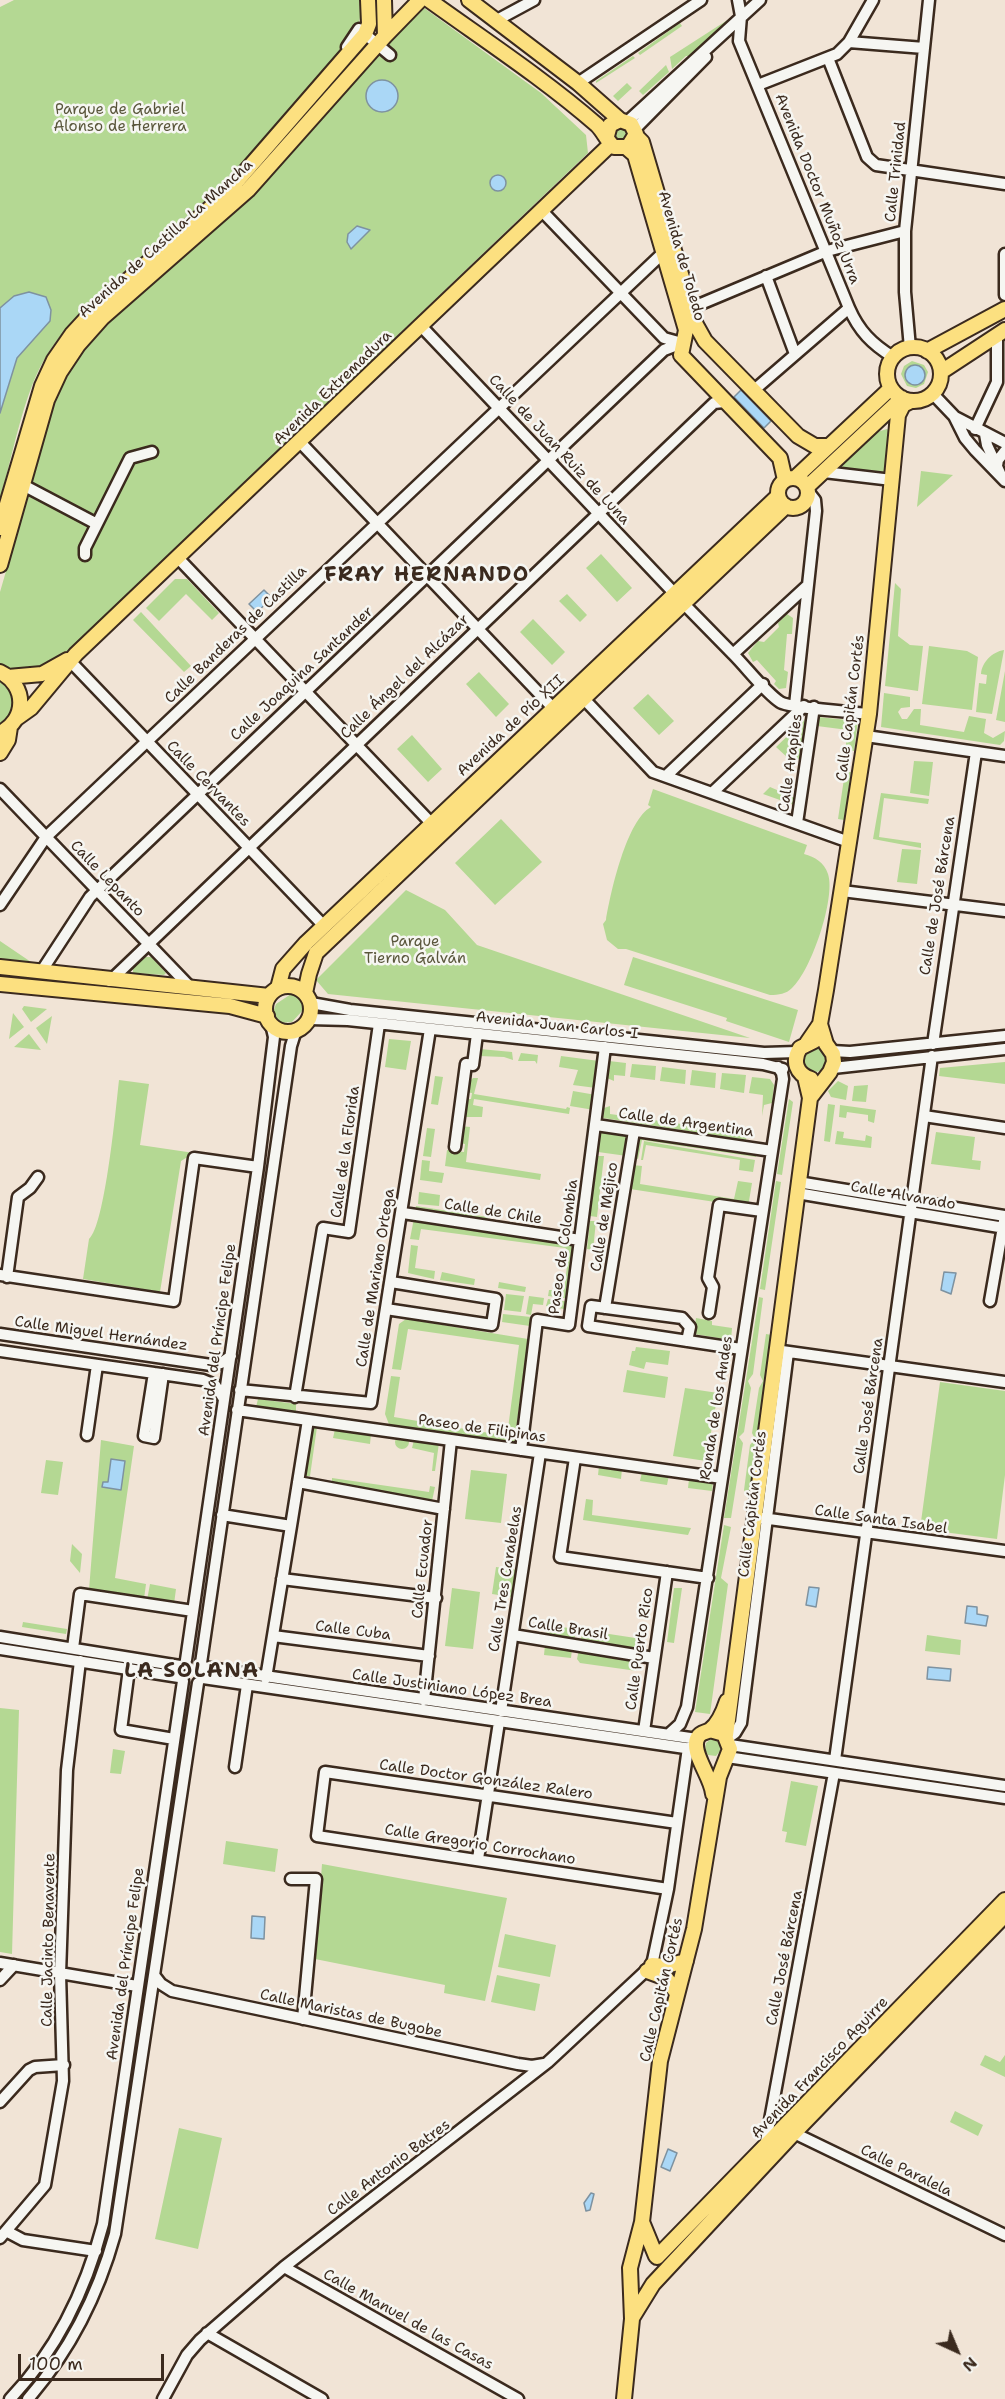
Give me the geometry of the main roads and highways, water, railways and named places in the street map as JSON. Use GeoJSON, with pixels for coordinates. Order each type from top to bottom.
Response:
{"type":"FeatureCollection","features":[{"type":"Feature","properties":{"kind":"main road","name":"Avenida de Castilla-La Mancha"},"geometry":{"type":"LineString","coordinates":[[0,528],[42,386],[54,360],[72,334],[95,309],[225,195],[369,24],[368,0]]}},
{"type":"Feature","properties":{"kind":"main road"},"geometry":{"type":"LineString","coordinates":[[382,40],[384,0]]}},
{"type":"Feature","properties":{"kind":"main road","name":"Avenida de Castilla-La Mancha"},"geometry":{"type":"LineString","coordinates":[[0,565],[47,400],[60,372],[78,345],[102,318],[248,190],[420,0]]}},
{"type":"Feature","properties":{"kind":"main road"},"geometry":{"type":"LineString","coordinates":[[429,0],[526,68],[617,148],[629,131],[578,83],[469,0]]}},
{"type":"Feature","properties":{"kind":"main road","name":"Avenida Extremadura"},"geometry":{"type":"LineString","coordinates":[[9,726],[31,708],[74,658],[542,211],[609,140],[610,125],[629,131]]}},
{"type":"Feature","properties":{"kind":"main road","name":"Avenida de Toledo"},"geometry":{"type":"LineString","coordinates":[[629,131],[686,330],[681,355],[686,363],[780,459],[790,479]]}},
{"type":"Feature","properties":{"kind":"main road","name":"Avenida de Toledo"},"geometry":{"type":"LineString","coordinates":[[629,131],[642,142],[692,308],[705,342],[806,443],[829,446]]}},
{"type":"Feature","properties":{"kind":"main road"},"geometry":{"type":"LineString","coordinates":[[927,351],[1005,309]]}},
{"type":"Feature","properties":{"kind":"main road"},"geometry":{"type":"LineString","coordinates":[[941,372],[1001,334]]}},
{"type":"Feature","properties":{"kind":"main road"},"geometry":{"type":"LineString","coordinates":[[682,343],[692,335],[705,342]]}},
{"type":"Feature","properties":{"kind":"main road"},"geometry":{"type":"LineString","coordinates":[[910,348],[927,351],[938,362],[941,372],[939,384],[933,394],[924,399],[907,400],[891,388],[887,372],[894,357],[910,348]]}},
{"type":"Feature","properties":{"kind":"main road","name":"Avenida de Pío XII"},"geometry":{"type":"LineString","coordinates":[[891,388],[829,446],[779,487],[782,501],[794,508],[802,505],[807,489],[872,426],[907,400]]}},
{"type":"Feature","properties":{"kind":"main road","name":"Calle Capitán Cortés"},"geometry":{"type":"LineString","coordinates":[[810,1098],[796,1063],[802,1048],[820,1024],[869,714],[899,411],[907,400]]}},
{"type":"Feature","properties":{"kind":"main road"},"geometry":{"type":"LineString","coordinates":[[872,426],[880,423],[889,425],[897,437]]}},
{"type":"Feature","properties":{"kind":"main road"},"geometry":{"type":"LineString","coordinates":[[790,479],[807,489]]}},
{"type":"Feature","properties":{"kind":"main road","name":"Avenida de Pío XII"},"geometry":{"type":"LineString","coordinates":[[274,992],[283,969],[324,926],[554,709],[679,599],[782,501]]}},
{"type":"Feature","properties":{"kind":"main road","name":"Avenida de Pío XII"},"geometry":{"type":"LineString","coordinates":[[308,998],[316,953],[584,699],[679,599]]}},
{"type":"Feature","properties":{"kind":"main road","name":"Avenida Extremadura"},"geometry":{"type":"LineString","coordinates":[[4,675],[25,678],[42,674],[74,658]]}},
{"type":"Feature","properties":{"kind":"main road"},"geometry":{"type":"LineString","coordinates":[[0,753],[8,740],[9,726],[20,696],[16,685],[4,675]]}},
{"type":"Feature","properties":{"kind":"main road"},"geometry":{"type":"LineString","coordinates":[[0,967],[192,990],[274,992],[292,986],[308,998],[309,1018],[296,1030],[282,1031],[269,1020],[230,1006],[0,984]]}},
{"type":"Feature","properties":{"kind":"main road"},"geometry":{"type":"LineString","coordinates":[[0,972],[0,977]]}},
{"type":"Feature","properties":{"kind":"main road"},"geometry":{"type":"LineString","coordinates":[[269,1020],[266,1006],[274,992]]}},
{"type":"Feature","properties":{"kind":"main road","name":"Calle Capitán Cortés"},"geometry":{"type":"LineString","coordinates":[[624,2399],[632,2319],[632,2269],[642,2222],[660,2061],[686,1961],[702,1881],[714,1802],[727,1747],[728,1699],[761,1518],[782,1351],[797,1188],[810,1098],[829,1072],[829,1048],[820,1024]]}},
{"type":"Feature","properties":{"kind":"main road"},"geometry":{"type":"LineString","coordinates":[[802,1048],[816,1041],[829,1048]]}},
{"type":"Feature","properties":{"kind":"main road"},"geometry":{"type":"LineString","coordinates":[[799,1073],[814,1080],[829,1072]]}},
{"type":"Feature","properties":{"kind":"main road","name":"Calle Capitán Cortés"},"geometry":{"type":"LineString","coordinates":[[714,1802],[713,1788],[695,1749],[710,1730],[728,1699]]}},
{"type":"Feature","properties":{"kind":"main road"},"geometry":{"type":"LineString","coordinates":[[695,1749],[714,1765],[727,1747],[718,1731],[710,1730]]}},
{"type":"Feature","properties":{"kind":"main road","name":"Avenida Francisco Aguirre"},"geometry":{"type":"LineString","coordinates":[[656,2257],[1005,1900]]}},
{"type":"Feature","properties":{"kind":"main road","name":"Avenida Francisco Aguirre"},"geometry":{"type":"LineString","coordinates":[[658,2280],[794,2133],[1005,1915]]}},
{"type":"Feature","properties":{"kind":"main road"},"geometry":{"type":"LineString","coordinates":[[677,1993],[666,1978],[650,1968],[671,1966],[686,1961]]}},
{"type":"Feature","properties":{"kind":"main road","name":"Calle Capitán Cortés"},"geometry":{"type":"LineString","coordinates":[[632,2319],[658,2280],[662,2265],[656,2257],[642,2222]]}},
{"type":"Feature","properties":{"kind":"main road"},"geometry":{"type":"LineString","coordinates":[[656,2257],[643,2254],[632,2269],[640,2285],[658,2280]]}},
{"type":"Feature","properties":{"kind":"water"},"geometry":{"type":"Polygon","coordinates":[[[382,80],[393,85],[398,96],[393,107],[382,112],[371,107],[366,96],[371,85],[382,80]]]}},
{"type":"Feature","properties":{"kind":"water"},"geometry":{"type":"Polygon","coordinates":[[[498,175],[504,177],[506,183],[504,189],[498,191],[492,189],[490,183],[492,177],[498,175]]]}},
{"type":"Feature","properties":{"kind":"water"},"geometry":{"type":"Polygon","coordinates":[[[357,226],[370,230],[351,249],[347,242],[348,234],[357,226]]]}},
{"type":"Feature","properties":{"kind":"water"},"geometry":{"type":"Polygon","coordinates":[[[29,292],[46,297],[51,310],[50,321],[17,358],[0,413],[0,308],[14,296],[29,292]]]}},
{"type":"Feature","properties":{"kind":"water"},"geometry":{"type":"Polygon","coordinates":[[[915,365],[922,368],[925,375],[922,382],[915,385],[908,382],[905,375],[908,368],[915,365]]]}},
{"type":"Feature","properties":{"kind":"water"},"geometry":{"type":"Polygon","coordinates":[[[741,390],[771,421],[764,428],[734,397],[741,390]]]}},
{"type":"Feature","properties":{"kind":"water"},"geometry":{"type":"Polygon","coordinates":[[[264,590],[272,598],[257,612],[249,604],[264,590]]]}},
{"type":"Feature","properties":{"kind":"water"},"geometry":{"type":"Polygon","coordinates":[[[944,1272],[956,1273],[951,1294],[941,1290],[944,1272]]]}},
{"type":"Feature","properties":{"kind":"water"},"geometry":{"type":"Polygon","coordinates":[[[111,1459],[125,1461],[121,1490],[102,1487],[103,1482],[108,1482],[111,1459]]]}},
{"type":"Feature","properties":{"kind":"water"},"geometry":{"type":"Polygon","coordinates":[[[809,1587],[819,1588],[816,1607],[806,1605],[809,1587]]]}},
{"type":"Feature","properties":{"kind":"water"},"geometry":{"type":"Polygon","coordinates":[[[967,1606],[977,1607],[977,1614],[988,1616],[986,1626],[965,1623],[967,1606]]]}},
{"type":"Feature","properties":{"kind":"water"},"geometry":{"type":"Polygon","coordinates":[[[928,1667],[951,1669],[950,1681],[927,1679],[928,1667]]]}},
{"type":"Feature","properties":{"kind":"water"},"geometry":{"type":"Polygon","coordinates":[[[252,1916],[265,1917],[264,1939],[251,1938],[252,1916]]]}},
{"type":"Feature","properties":{"kind":"water"},"geometry":{"type":"Polygon","coordinates":[[[668,2149],[677,2153],[670,2171],[661,2167],[668,2149]]]}},
{"type":"Feature","properties":{"kind":"water"},"geometry":{"type":"Polygon","coordinates":[[[591,2193],[594,2194],[590,2210],[586,2211],[584,2203],[591,2193]]]}},
{"type":"Feature","properties":{"kind":"district","name":"FRAY HERNANDO"},"geometry":{"type":"Point","coordinates":[427,576]}},
{"type":"Feature","properties":{"kind":"district","name":"LA SOLANA"},"geometry":{"type":"Point","coordinates":[192,1672]}},
{"type":"Feature","properties":{"kind":"park label","name":"Parque de Gabriel Alonso de Herrera"},"geometry":{"type":"Point","coordinates":[120,118]}},
{"type":"Feature","properties":{"kind":"park label","name":"Parque Tierno Galván"},"geometry":{"type":"Point","coordinates":[415,950]}}]}
